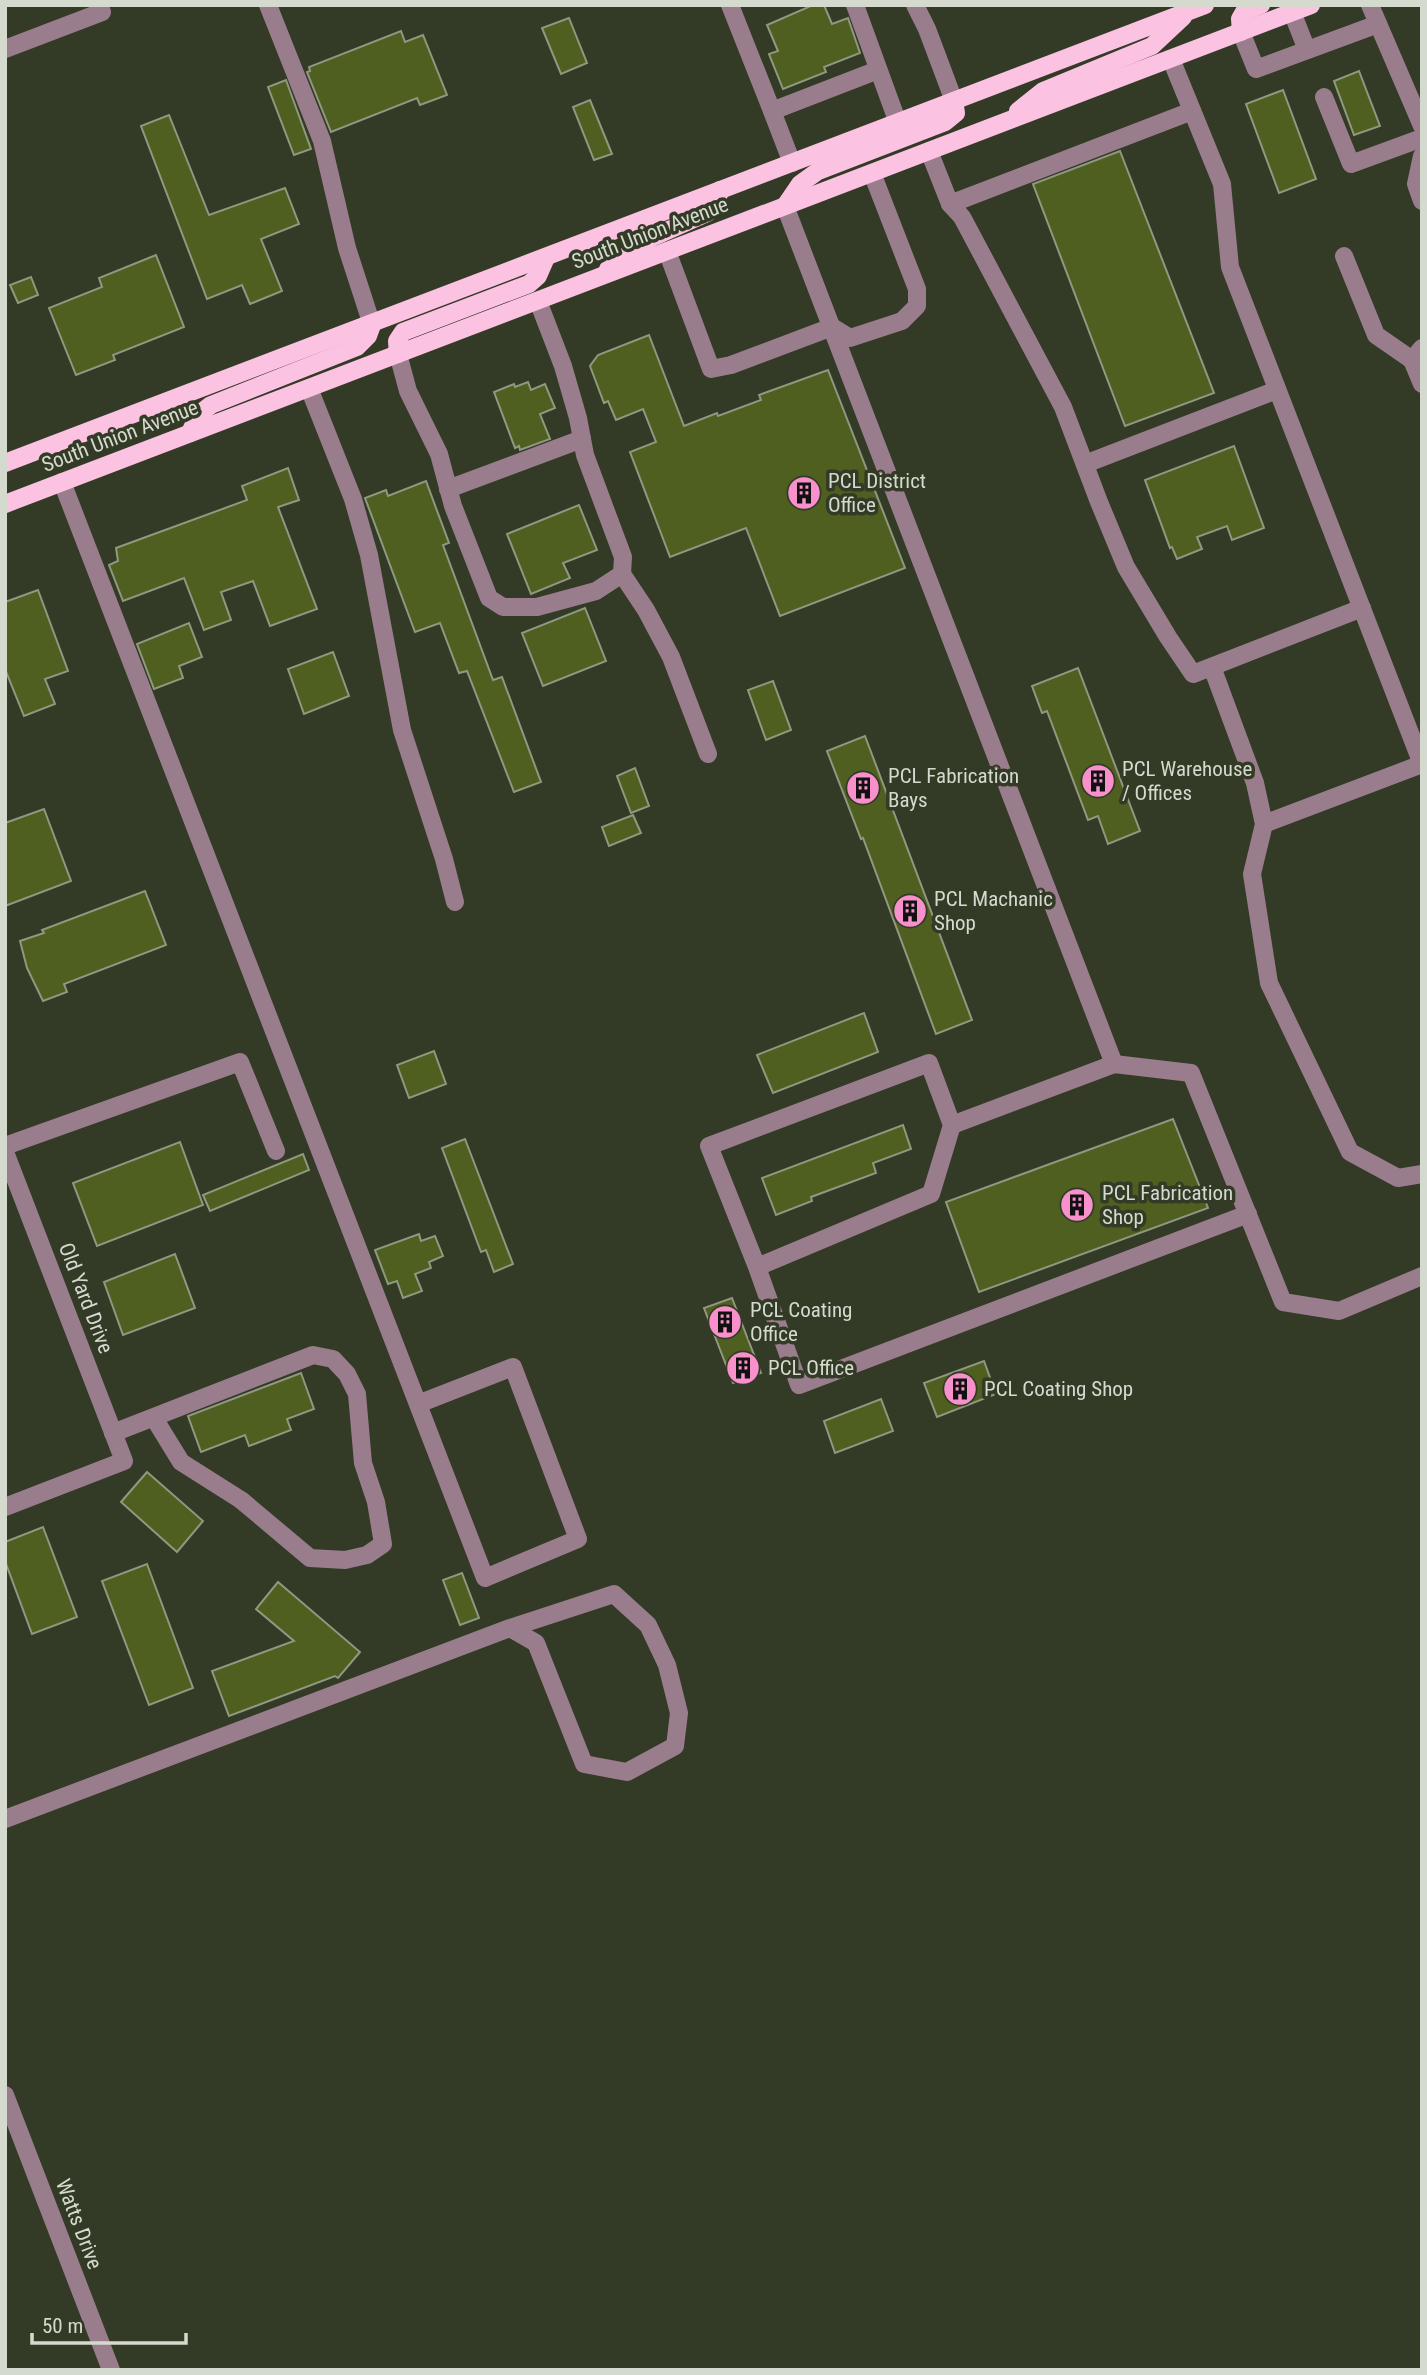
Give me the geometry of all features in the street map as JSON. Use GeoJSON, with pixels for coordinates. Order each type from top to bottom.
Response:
{"type":"FeatureCollection","features":[{"type":"Feature","properties":{"kind":"main road"},"geometry":{"type":"LineString","coordinates":[[1241,32],[1240,19],[1244,12],[1261,5]]}},
{"type":"Feature","properties":{"kind":"main road","name":"South Union Avenue"},"geometry":{"type":"LineString","coordinates":[[5,504],[1311,5]]}},
{"type":"Feature","properties":{"kind":"main road","name":"South Union Avenue"},"geometry":{"type":"LineString","coordinates":[[5,463],[545,260],[1194,7]]}},
{"type":"Feature","properties":{"kind":"main road"},"geometry":{"type":"LineString","coordinates":[[1004,122],[1042,91],[1152,47],[1194,7]]}},
{"type":"Feature","properties":{"kind":"main road"},"geometry":{"type":"LineString","coordinates":[[785,206],[800,184],[818,171],[945,122],[956,113],[954,101]]}},
{"type":"Feature","properties":{"kind":"main road"},"geometry":{"type":"LineString","coordinates":[[597,278],[633,248],[707,213],[716,205],[720,191]]}},
{"type":"Feature","properties":{"kind":"main road"},"geometry":{"type":"LineString","coordinates":[[398,354],[397,341],[403,332],[529,284],[538,275],[545,260]]}},
{"type":"Feature","properties":{"kind":"main road"},"geometry":{"type":"LineString","coordinates":[[190,433],[198,415],[211,405],[357,347],[368,336],[372,325]]}},
{"type":"Feature","properties":{"kind":"street"},"geometry":{"type":"LineString","coordinates":[[268,5],[322,141],[347,248],[372,325]]}},
{"type":"Feature","properties":{"kind":"street"},"geometry":{"type":"LineString","coordinates":[[730,5],[792,163]]}},
{"type":"Feature","properties":{"kind":"street"},"geometry":{"type":"LineString","coordinates":[[855,5],[898,122]]}},
{"type":"Feature","properties":{"kind":"street"},"geometry":{"type":"LineString","coordinates":[[915,5],[954,101]]}},
{"type":"Feature","properties":{"kind":"street"},"geometry":{"type":"LineString","coordinates":[[1370,5],[1422,126]]}},
{"type":"Feature","properties":{"kind":"street"},"geometry":{"type":"LineString","coordinates":[[5,49],[100,8]]}},
{"type":"Feature","properties":{"kind":"street"},"geometry":{"type":"LineString","coordinates":[[1292,12],[1307,50]]}},
{"type":"Feature","properties":{"kind":"street"},"geometry":{"type":"LineString","coordinates":[[1241,32],[1255,69],[1378,24]]}},
{"type":"Feature","properties":{"kind":"street"},"geometry":{"type":"LineString","coordinates":[[1171,59],[1222,184],[1230,267],[1422,764],[1264,824]]}},
{"type":"Feature","properties":{"kind":"street"},"geometry":{"type":"LineString","coordinates":[[772,111],[878,70]]}},
{"type":"Feature","properties":{"kind":"street"},"geometry":{"type":"LineString","coordinates":[[1324,97],[1351,164],[1422,138]]}},
{"type":"Feature","properties":{"kind":"street"},"geometry":{"type":"LineString","coordinates":[[950,204],[1192,111]]}},
{"type":"Feature","properties":{"kind":"street"},"geometry":{"type":"LineString","coordinates":[[929,151],[950,204],[962,217],[1063,407],[1126,567],[1193,674],[1362,608]]}},
{"type":"Feature","properties":{"kind":"street"},"geometry":{"type":"LineString","coordinates":[[1422,156],[1416,184],[1422,201]]}},
{"type":"Feature","properties":{"kind":"street"},"geometry":{"type":"LineString","coordinates":[[832,327],[850,338],[902,321],[917,306],[917,289],[872,173]]}},
{"type":"Feature","properties":{"kind":"street"},"geometry":{"type":"LineString","coordinates":[[785,206],[1114,1064]]}},
{"type":"Feature","properties":{"kind":"street"},"geometry":{"type":"LineString","coordinates":[[667,251],[711,369],[731,365],[832,327]]}},
{"type":"Feature","properties":{"kind":"street"},"geometry":{"type":"LineString","coordinates":[[1343,256],[1376,335],[1417,354],[1422,384]]}},
{"type":"Feature","properties":{"kind":"street"},"geometry":{"type":"LineString","coordinates":[[538,301],[563,366],[585,455],[623,557],[622,574],[646,610],[671,657],[708,754]]}},
{"type":"Feature","properties":{"kind":"street"},"geometry":{"type":"LineString","coordinates":[[398,354],[408,391],[439,454],[448,489],[489,598],[503,607],[537,607],[596,591],[622,574]]}},
{"type":"Feature","properties":{"kind":"street"},"geometry":{"type":"LineString","coordinates":[[310,388],[353,499],[402,730],[444,859],[455,902]]}},
{"type":"Feature","properties":{"kind":"street"},"geometry":{"type":"LineString","coordinates":[[1084,464],[1277,390]]}},
{"type":"Feature","properties":{"kind":"street"},"geometry":{"type":"LineString","coordinates":[[448,489],[582,439]]}},
{"type":"Feature","properties":{"kind":"street"},"geometry":{"type":"LineString","coordinates":[[62,482],[485,1578],[578,1539],[513,1367],[418,1404]]}},
{"type":"Feature","properties":{"kind":"street"},"geometry":{"type":"LineString","coordinates":[[1212,667],[1255,783],[1264,824],[1252,874],[1269,983],[1350,1152],[1398,1178],[1422,1174]]}},
{"type":"Feature","properties":{"kind":"street"},"geometry":{"type":"LineString","coordinates":[[5,1146],[240,1062],[276,1152]]}},
{"type":"Feature","properties":{"kind":"street"},"geometry":{"type":"LineString","coordinates":[[757,1267],[931,1194],[952,1125],[929,1063],[709,1146],[757,1267],[799,1385],[1248,1214]]}},
{"type":"Feature","properties":{"kind":"street"},"geometry":{"type":"LineString","coordinates":[[952,1125],[1114,1064],[1191,1073],[1283,1302],[1339,1311],[1422,1276]]}},
{"type":"Feature","properties":{"kind":"street","name":"Old Yard Drive"},"geometry":{"type":"LineString","coordinates":[[5,1152],[124,1461],[5,1507]]}},
{"type":"Feature","properties":{"kind":"street"},"geometry":{"type":"LineString","coordinates":[[113,1433],[313,1355],[333,1359],[347,1374],[357,1394],[363,1463],[376,1503],[383,1544],[367,1555],[345,1560],[310,1558],[241,1500],[181,1462],[154,1418]]}},
{"type":"Feature","properties":{"kind":"street"},"geometry":{"type":"LineString","coordinates":[[5,1819],[510,1628],[614,1594],[648,1625],[667,1665],[679,1713],[675,1746],[627,1772],[584,1764],[537,1643],[510,1628]]}},
{"type":"Feature","properties":{"kind":"street","name":"Watts Drive"},"geometry":{"type":"LineString","coordinates":[[5,2095],[111,2370]]}},
{"type":"Feature","properties":{"kind":"building"},"geometry":{"type":"Polygon","coordinates":[[[813,5],[824,5],[832,24],[848,18],[860,53],[824,67],[826,72],[783,89],[769,54],[778,51],[767,25],[813,5]]]}},
{"type":"Feature","properties":{"kind":"building"},"geometry":{"type":"Polygon","coordinates":[[[569,18],[587,63],[561,74],[542,28],[569,18]]]}},
{"type":"Feature","properties":{"kind":"building"},"geometry":{"type":"Polygon","coordinates":[[[401,31],[405,42],[423,35],[447,95],[420,105],[417,98],[331,132],[307,72],[310,71],[309,67],[401,31]]]}},
{"type":"Feature","properties":{"kind":"building"},"geometry":{"type":"Polygon","coordinates":[[[1359,71],[1380,126],[1354,135],[1334,81],[1359,71]]]}},
{"type":"Feature","properties":{"kind":"building"},"geometry":{"type":"Polygon","coordinates":[[[286,80],[311,149],[294,155],[268,87],[286,80]]]}},
{"type":"Feature","properties":{"kind":"building"},"geometry":{"type":"Polygon","coordinates":[[[1283,90],[1316,179],[1279,193],[1246,104],[1283,90]]]}},
{"type":"Feature","properties":{"kind":"building"},"geometry":{"type":"Polygon","coordinates":[[[590,100],[612,154],[594,160],[573,107],[590,100]]]}},
{"type":"Feature","properties":{"kind":"building"},"geometry":{"type":"Polygon","coordinates":[[[169,115],[209,215],[285,188],[299,224],[261,239],[282,291],[250,304],[242,285],[207,299],[141,126],[169,115]]]}},
{"type":"Feature","properties":{"kind":"building"},"geometry":{"type":"Polygon","coordinates":[[[1120,151],[1214,393],[1125,426],[1033,184],[1120,151]]]}},
{"type":"Feature","properties":{"kind":"building"},"geometry":{"type":"Polygon","coordinates":[[[156,255],[184,327],[113,355],[115,360],[76,375],[49,308],[102,287],[99,278],[156,255]]]}},
{"type":"Feature","properties":{"kind":"building"},"geometry":{"type":"Polygon","coordinates":[[[31,277],[38,295],[18,303],[10,285],[31,277]]]}},
{"type":"Feature","properties":{"kind":"building","name":"PCL District Office"},"geometry":{"type":"Polygon","coordinates":[[[649,335],[684,426],[761,400],[759,395],[828,370],[905,568],[780,616],[746,528],[670,557],[630,452],[656,442],[643,409],[616,420],[608,401],[604,403],[590,366],[598,355],[649,335]]]}},
{"type":"Feature","properties":{"kind":"building"},"geometry":{"type":"Polygon","coordinates":[[[528,382],[531,390],[545,384],[555,408],[540,414],[550,439],[520,450],[519,446],[515,448],[494,392],[528,382]]]}},
{"type":"Feature","properties":{"kind":"building"},"geometry":{"type":"Polygon","coordinates":[[[1234,446],[1264,528],[1232,540],[1227,526],[1197,537],[1202,549],[1177,559],[1172,547],[1170,548],[1145,480],[1234,446]]]}},
{"type":"Feature","properties":{"kind":"building"},"geometry":{"type":"Polygon","coordinates":[[[288,468],[299,500],[278,507],[317,609],[270,626],[253,581],[221,592],[231,620],[204,630],[184,578],[123,601],[109,565],[118,561],[116,548],[247,500],[242,486],[288,468]]]}},
{"type":"Feature","properties":{"kind":"building"},"geometry":{"type":"Polygon","coordinates":[[[426,481],[449,543],[443,545],[493,680],[502,677],[541,782],[514,792],[467,671],[459,673],[440,623],[415,632],[365,498],[386,490],[388,496],[426,481]]]}},
{"type":"Feature","properties":{"kind":"building"},"geometry":{"type":"Polygon","coordinates":[[[579,505],[597,550],[563,563],[570,578],[531,594],[507,534],[579,505]]]}},
{"type":"Feature","properties":{"kind":"building"},"geometry":{"type":"Polygon","coordinates":[[[38,590],[68,671],[45,679],[55,704],[24,716],[5,669],[5,602],[38,590]]]}},
{"type":"Feature","properties":{"kind":"building"},"geometry":{"type":"Polygon","coordinates":[[[585,608],[606,661],[543,686],[522,633],[585,608]]]}},
{"type":"Feature","properties":{"kind":"building"},"geometry":{"type":"Polygon","coordinates":[[[189,623],[202,657],[179,666],[183,678],[154,689],[137,644],[189,623]]]}},
{"type":"Feature","properties":{"kind":"building"},"geometry":{"type":"Polygon","coordinates":[[[333,652],[349,696],[304,714],[288,669],[333,652]]]}},
{"type":"Feature","properties":{"kind":"building","name":"PCL Warehouse / Offices"},"geometry":{"type":"Polygon","coordinates":[[[1078,668],[1140,831],[1108,844],[1098,816],[1088,820],[1047,711],[1042,713],[1032,686],[1078,668]]]}},
{"type":"Feature","properties":{"kind":"building"},"geometry":{"type":"Polygon","coordinates":[[[773,681],[791,730],[766,740],[748,690],[773,681]]]}},
{"type":"Feature","properties":{"kind":"building"},"geometry":{"type":"Polygon","coordinates":[[[865,736],[972,1020],[936,1034],[863,838],[861,839],[827,751],[865,736]]]}},
{"type":"Feature","properties":{"kind":"building"},"geometry":{"type":"Polygon","coordinates":[[[635,768],[649,806],[631,813],[617,776],[635,768]]]}},
{"type":"Feature","properties":{"kind":"building"},"geometry":{"type":"Polygon","coordinates":[[[44,809],[71,881],[5,906],[5,823],[44,809]]]}},
{"type":"Feature","properties":{"kind":"building"},"geometry":{"type":"Polygon","coordinates":[[[633,815],[641,833],[609,846],[602,827],[633,815]]]}},
{"type":"Feature","properties":{"kind":"building"},"geometry":{"type":"Polygon","coordinates":[[[145,891],[166,945],[64,984],[67,992],[43,1001],[27,968],[20,941],[145,891]]]}},
{"type":"Feature","properties":{"kind":"building"},"geometry":{"type":"Polygon","coordinates":[[[864,1013],[878,1052],[773,1093],[757,1055],[864,1013]]]}},
{"type":"Feature","properties":{"kind":"building"},"geometry":{"type":"Polygon","coordinates":[[[434,1051],[446,1084],[409,1098],[397,1065],[434,1051]]]}},
{"type":"Feature","properties":{"kind":"building","name":"PCL Fabrication Shop"},"geometry":{"type":"Polygon","coordinates":[[[1173,1119],[1208,1208],[979,1292],[946,1202],[1173,1119]]]}},
{"type":"Feature","properties":{"kind":"building"},"geometry":{"type":"Polygon","coordinates":[[[903,1125],[911,1149],[873,1163],[876,1173],[811,1197],[812,1201],[776,1215],[762,1178],[903,1125]]]}},
{"type":"Feature","properties":{"kind":"building"},"geometry":{"type":"Polygon","coordinates":[[[465,1139],[513,1264],[494,1272],[486,1250],[481,1252],[442,1148],[465,1139]]]}},
{"type":"Feature","properties":{"kind":"building"},"geometry":{"type":"Polygon","coordinates":[[[180,1142],[203,1205],[97,1246],[73,1183],[180,1142]]]}},
{"type":"Feature","properties":{"kind":"building"},"geometry":{"type":"Polygon","coordinates":[[[303,1154],[309,1170],[210,1211],[203,1195],[303,1154]]]}},
{"type":"Feature","properties":{"kind":"building"},"geometry":{"type":"Polygon","coordinates":[[[419,1234],[421,1241],[435,1236],[443,1256],[429,1262],[431,1268],[415,1274],[422,1291],[403,1298],[397,1281],[388,1284],[375,1250],[419,1234]]]}},
{"type":"Feature","properties":{"kind":"building"},"geometry":{"type":"Polygon","coordinates":[[[175,1254],[195,1308],[123,1335],[104,1282],[175,1254]]]}},
{"type":"Feature","properties":{"kind":"building"},"geometry":{"type":"Polygon","coordinates":[[[732,1298],[761,1373],[733,1383],[704,1308],[732,1298]]]}},
{"type":"Feature","properties":{"kind":"building","name":"PCL Coating Shop"},"geometry":{"type":"Polygon","coordinates":[[[984,1361],[996,1394],[937,1417],[924,1383],[984,1361]]]}},
{"type":"Feature","properties":{"kind":"building"},"geometry":{"type":"Polygon","coordinates":[[[301,1373],[314,1409],[287,1419],[291,1430],[249,1446],[245,1435],[201,1452],[188,1416],[301,1373]]]}},
{"type":"Feature","properties":{"kind":"building"},"geometry":{"type":"Polygon","coordinates":[[[881,1399],[893,1431],[835,1453],[824,1421],[881,1399]]]}},
{"type":"Feature","properties":{"kind":"building"},"geometry":{"type":"Polygon","coordinates":[[[147,1472],[203,1521],[177,1552],[121,1502],[147,1472]]]}},
{"type":"Feature","properties":{"kind":"building"},"geometry":{"type":"Polygon","coordinates":[[[43,1527],[77,1617],[32,1634],[5,1561],[5,1542],[43,1527]]]}},
{"type":"Feature","properties":{"kind":"building"},"geometry":{"type":"Polygon","coordinates":[[[147,1564],[193,1688],[149,1705],[102,1581],[147,1564]]]}},
{"type":"Feature","properties":{"kind":"building"},"geometry":{"type":"Polygon","coordinates":[[[462,1573],[479,1618],[460,1625],[443,1580],[462,1573]]]}},
{"type":"Feature","properties":{"kind":"building"},"geometry":{"type":"Polygon","coordinates":[[[278,1582],[360,1652],[338,1678],[335,1676],[229,1716],[212,1671],[294,1641],[256,1609],[278,1582]]]}},
{"type":"Feature","properties":{"kind":"place","name":"PCL District Office"},"geometry":{"type":"Point","coordinates":[804,493]}},
{"type":"Feature","properties":{"kind":"place","name":"PCL Warehouse / Offices"},"geometry":{"type":"Point","coordinates":[1098,781]}},
{"type":"Feature","properties":{"kind":"place","name":"PCL Fabrication Bays"},"geometry":{"type":"Point","coordinates":[863,788]}},
{"type":"Feature","properties":{"kind":"place","name":"PCL Machanic Shop"},"geometry":{"type":"Point","coordinates":[910,911]}},
{"type":"Feature","properties":{"kind":"place","name":"PCL Fabrication Shop"},"geometry":{"type":"Point","coordinates":[1077,1205]}},
{"type":"Feature","properties":{"kind":"place","name":"PCL Coating Office"},"geometry":{"type":"Point","coordinates":[725,1322]}},
{"type":"Feature","properties":{"kind":"place","name":"PCL Office"},"geometry":{"type":"Point","coordinates":[743,1368]}},
{"type":"Feature","properties":{"kind":"place","name":"PCL Coating Shop"},"geometry":{"type":"Point","coordinates":[960,1389]}}]}
